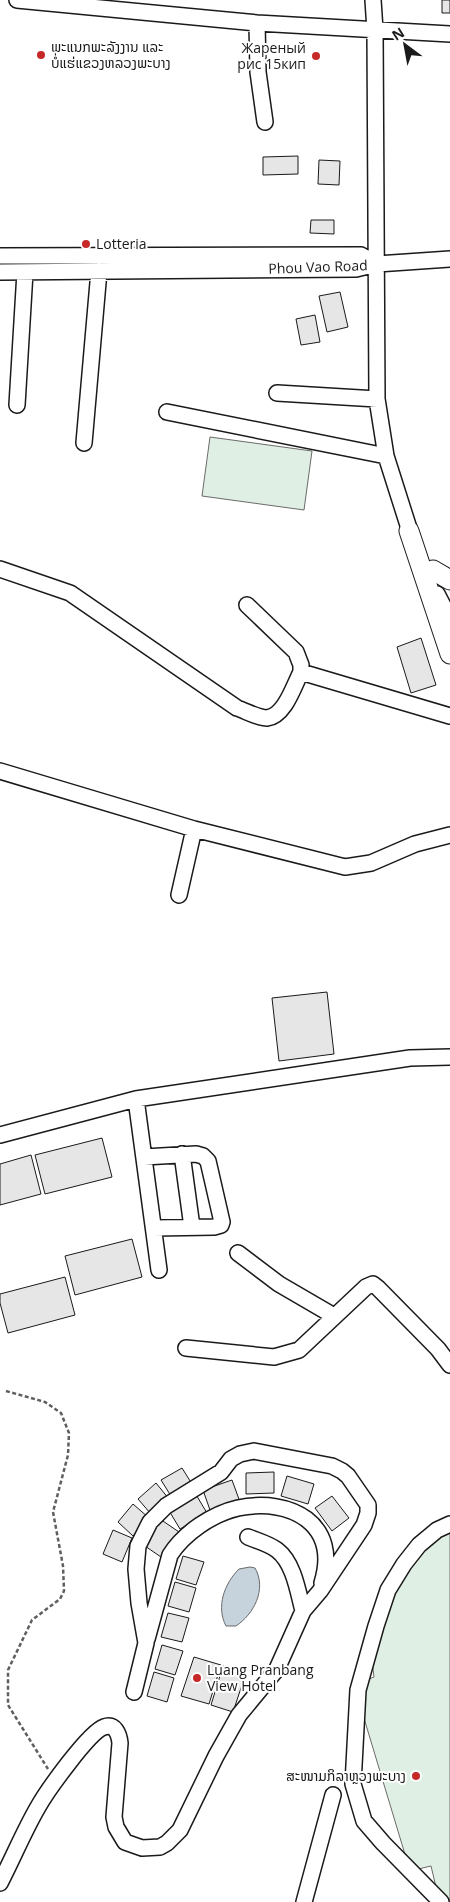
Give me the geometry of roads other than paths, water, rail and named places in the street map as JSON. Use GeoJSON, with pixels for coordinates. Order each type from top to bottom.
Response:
{"type":"FeatureCollection","features":[{"type":"Feature","properties":{"kind":"main road"},"geometry":{"type":"LineString","coordinates":[[409,531],[450,654]]}},
{"type":"Feature","properties":{"kind":"main road"},"geometry":{"type":"LineString","coordinates":[[433,570],[450,580]]}},
{"type":"Feature","properties":{"kind":"street"},"geometry":{"type":"LineString","coordinates":[[17,0],[257,23],[450,34]]}},
{"type":"Feature","properties":{"kind":"street"},"geometry":{"type":"LineString","coordinates":[[373,0],[375,30],[377,399],[386,456],[409,531],[450,618]]}},
{"type":"Feature","properties":{"kind":"street"},"geometry":{"type":"LineString","coordinates":[[257,23],[258,72],[265,122]]}},
{"type":"Feature","properties":{"kind":"street","name":"Phou Vao Road"},"geometry":{"type":"LineString","coordinates":[[0,256],[361,255],[376,264]]}},
{"type":"Feature","properties":{"kind":"street"},"geometry":{"type":"LineString","coordinates":[[376,264],[450,260]]}},
{"type":"Feature","properties":{"kind":"street","name":"Phou Vao Road"},"geometry":{"type":"LineString","coordinates":[[0,272],[356,268],[376,264]]}},
{"type":"Feature","properties":{"kind":"street"},"geometry":{"type":"LineString","coordinates":[[84,443],[99,271]]}},
{"type":"Feature","properties":{"kind":"street"},"geometry":{"type":"LineString","coordinates":[[16,404],[25,272]]}},
{"type":"Feature","properties":{"kind":"street"},"geometry":{"type":"LineString","coordinates":[[278,392],[377,399]]}},
{"type":"Feature","properties":{"kind":"street"},"geometry":{"type":"LineString","coordinates":[[167,412],[386,456]]}},
{"type":"Feature","properties":{"kind":"street"},"geometry":{"type":"LineString","coordinates":[[409,531],[450,597]]}},
{"type":"Feature","properties":{"kind":"street"},"geometry":{"type":"LineString","coordinates":[[0,569],[70,593],[237,708],[266,718],[282,711],[301,672],[301,665],[296,652],[247,605]]}},
{"type":"Feature","properties":{"kind":"street"},"geometry":{"type":"LineString","coordinates":[[301,672],[450,716]]}},
{"type":"Feature","properties":{"kind":"street"},"geometry":{"type":"LineString","coordinates":[[0,771],[194,829],[345,867],[370,863],[415,844],[450,835]]}},
{"type":"Feature","properties":{"kind":"street"},"geometry":{"type":"LineString","coordinates":[[179,895],[194,829]]}},
{"type":"Feature","properties":{"kind":"street"},"geometry":{"type":"LineString","coordinates":[[0,1135],[136,1099],[410,1058],[450,1057]]}},
{"type":"Feature","properties":{"kind":"street"},"geometry":{"type":"LineString","coordinates":[[136,1099],[159,1270]]}},
{"type":"Feature","properties":{"kind":"street"},"geometry":{"type":"LineString","coordinates":[[144,1157],[182,1154],[203,1156],[208,1162],[222,1222],[221,1225],[214,1227],[154,1228]]}},
{"type":"Feature","properties":{"kind":"street"},"geometry":{"type":"LineString","coordinates":[[182,1154],[192,1227]]}},
{"type":"Feature","properties":{"kind":"street"},"geometry":{"type":"LineString","coordinates":[[238,1253],[278,1284],[334,1316]]}},
{"type":"Feature","properties":{"kind":"street"},"geometry":{"type":"LineString","coordinates":[[186,1348],[274,1356],[299,1350],[366,1287],[372,1284],[438,1349],[450,1365]]}},
{"type":"Feature","properties":{"kind":"street"},"geometry":{"type":"LineString","coordinates":[[0,1883],[38,1806],[88,1739],[103,1727],[109,1726],[118,1732],[120,1743],[114,1817],[116,1827],[125,1842],[134,1846],[151,1849],[167,1843],[180,1830],[216,1756],[239,1715],[277,1669],[304,1611],[320,1591],[364,1525],[368,1513],[368,1505],[348,1476],[332,1466],[254,1451],[240,1454],[231,1459],[217,1475],[166,1506],[150,1522],[138,1546],[136,1569],[138,1603],[146,1643]]}},
{"type":"Feature","properties":{"kind":"street"},"geometry":{"type":"LineString","coordinates":[[134,1692],[170,1555],[185,1536],[216,1516],[237,1508],[259,1505],[286,1509],[304,1516],[324,1540],[327,1569],[320,1591]]}},
{"type":"Feature","properties":{"kind":"street"},"geometry":{"type":"LineString","coordinates":[[441,1902],[364,1821],[353,1784],[358,1690],[388,1590],[404,1564],[419,1545],[437,1530],[450,1524]]}},
{"type":"Feature","properties":{"kind":"street"},"geometry":{"type":"LineString","coordinates":[[248,1537],[277,1550],[284,1557],[290,1566],[304,1611]]}},
{"type":"Feature","properties":{"kind":"street"},"geometry":{"type":"LineString","coordinates":[[304,1902],[332,1795]]}},
{"type":"Feature","properties":{"kind":"place","name":"ພະແນກພະລັງງານ ແລະ ບໍ່ແຮ່ແຂວງຫລວງພະບາງ"},"geometry":{"type":"Point","coordinates":[41,55]}},
{"type":"Feature","properties":{"kind":"place","name":"Жареный рис 15кип"},"geometry":{"type":"Point","coordinates":[316,56]}},
{"type":"Feature","properties":{"kind":"place","name":"Lotteria"},"geometry":{"type":"Point","coordinates":[86,244]}},
{"type":"Feature","properties":{"kind":"place","name":"Luang Pranbang View Hotel"},"geometry":{"type":"Point","coordinates":[197,1678]}},
{"type":"Feature","properties":{"kind":"place","name":"ສະໜາມກິລາຫຼວງພະບາງ"},"geometry":{"type":"Point","coordinates":[416,1776]}}]}
